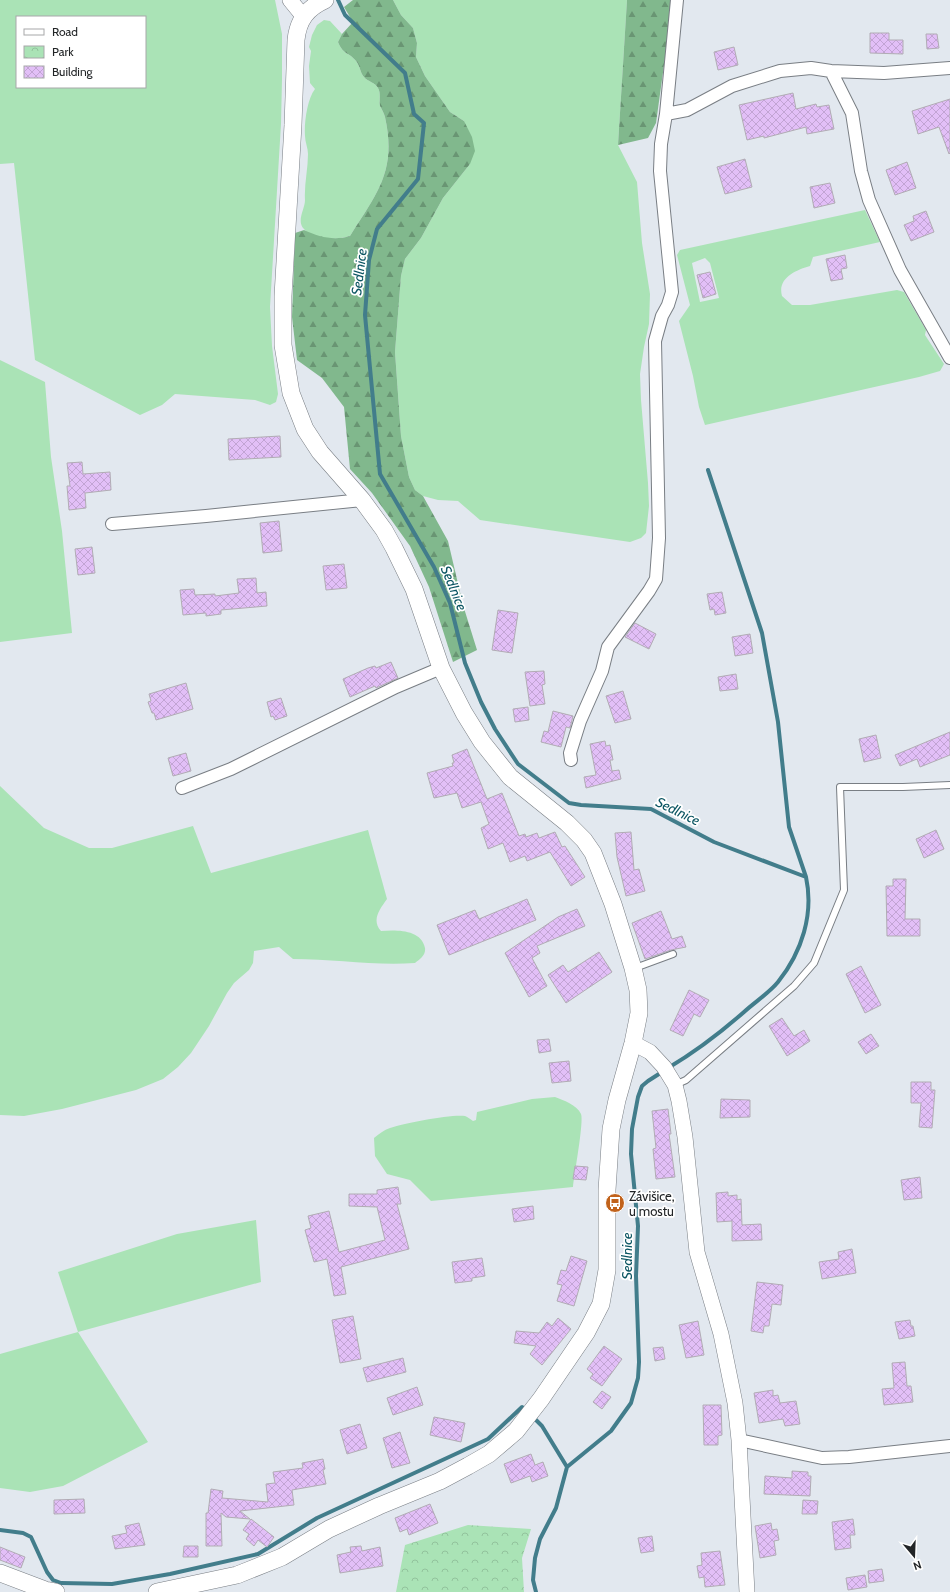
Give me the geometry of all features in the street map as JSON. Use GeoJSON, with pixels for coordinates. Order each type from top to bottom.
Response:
{"type":"FeatureCollection","features":[{"type":"Feature","properties":{"kind":"main road"},"geometry":{"type":"LineString","coordinates":[[164,1592],[237,1575],[256,1568],[282,1557],[329,1529],[379,1506],[440,1481],[489,1454],[508,1439],[529,1415],[586,1334],[601,1304],[607,1270],[607,1190],[611,1129],[617,1100],[637,1027],[639,1002],[633,968],[601,872],[588,846],[567,822],[520,786],[500,766],[473,728],[448,685],[414,589],[402,561],[384,530],[362,500],[320,452],[306,429],[291,393],[285,357],[283,332],[283,290],[293,125],[295,52],[297,32],[303,16],[314,6],[324,1]]}},
{"type":"Feature","properties":{"kind":"main road"},"geometry":{"type":"LineString","coordinates":[[0,1573],[45,1590],[56,1592]]}},
{"type":"Feature","properties":{"kind":"street"},"geometry":{"type":"LineString","coordinates":[[290,0],[303,16]]}},
{"type":"Feature","properties":{"kind":"street"},"geometry":{"type":"LineString","coordinates":[[571,760],[570,753],[580,721],[602,671],[608,647],[656,578],[659,538],[655,341],[662,316],[668,305],[672,292],[660,171],[661,144],[666,114],[677,0]]}},
{"type":"Feature","properties":{"kind":"street"},"geometry":{"type":"LineString","coordinates":[[666,114],[687,110],[732,86],[780,71],[811,68],[831,71],[884,72],[950,68]]}},
{"type":"Feature","properties":{"kind":"street"},"geometry":{"type":"LineString","coordinates":[[831,71],[852,113],[861,171],[869,200],[900,270],[950,358]]}},
{"type":"Feature","properties":{"kind":"street"},"geometry":{"type":"LineString","coordinates":[[112,524],[362,500]]}},
{"type":"Feature","properties":{"kind":"street"},"geometry":{"type":"LineString","coordinates":[[182,788],[231,769],[396,686],[441,668]]}},
{"type":"Feature","properties":{"kind":"street"},"geometry":{"type":"LineString","coordinates":[[633,1043],[653,1054],[664,1066],[674,1082],[680,1105],[685,1137],[697,1252],[727,1359],[735,1403],[739,1440],[747,1592]]}},
{"type":"Feature","properties":{"kind":"street"},"geometry":{"type":"LineString","coordinates":[[739,1440],[822,1458],[849,1457],[950,1446]]}},
{"type":"Feature","properties":{"kind":"lane"},"geometry":{"type":"LineString","coordinates":[[674,1082],[686,1080],[698,1070],[794,986],[814,963],[844,890],[840,787],[950,785]]}},
{"type":"Feature","properties":{"kind":"lane"},"geometry":{"type":"LineString","coordinates":[[633,968],[674,954]]}},
{"type":"Feature","properties":{"kind":"green space"},"geometry":{"type":"Polygon","coordinates":[[[0,0],[275,0],[282,34],[281,124],[270,307],[272,346],[278,394],[276,402],[270,405],[255,400],[175,394],[162,405],[140,415],[35,360],[14,163],[0,164],[0,0]]]}},
{"type":"Feature","properties":{"kind":"green space"},"geometry":{"type":"Polygon","coordinates":[[[353,0],[393,0],[401,15],[413,28],[417,43],[416,57],[425,76],[450,112],[464,121],[472,137],[475,151],[470,164],[443,198],[421,238],[405,259],[401,276],[395,352],[401,436],[409,477],[415,490],[423,496],[448,541],[463,605],[477,650],[453,662],[429,587],[410,546],[372,493],[350,469],[344,407],[322,378],[297,360],[292,317],[295,233],[304,230],[327,238],[350,236],[376,194],[386,167],[388,136],[384,113],[380,106],[379,90],[375,84],[364,77],[357,63],[353,58],[344,52],[338,42],[342,34],[353,22],[344,7],[353,0]]]}},
{"type":"Feature","properties":{"kind":"green space"},"geometry":{"type":"Polygon","coordinates":[[[393,0],[627,0],[618,145],[637,182],[642,243],[650,294],[649,324],[640,374],[649,506],[646,533],[641,538],[630,542],[480,520],[458,501],[438,500],[423,496],[415,490],[409,477],[401,436],[395,352],[401,276],[405,259],[421,238],[443,198],[470,164],[464,121],[450,112],[425,76],[416,57],[417,43],[413,28],[401,15],[393,0]]]}},
{"type":"Feature","properties":{"kind":"green space"},"geometry":{"type":"Polygon","coordinates":[[[627,0],[673,0],[656,123],[648,138],[618,145],[627,0]]]}},
{"type":"Feature","properties":{"kind":"green space"},"geometry":{"type":"Polygon","coordinates":[[[324,20],[330,21],[342,34],[338,42],[344,52],[353,58],[357,63],[364,77],[375,84],[378,88],[380,94],[380,106],[384,113],[388,136],[386,167],[376,194],[350,236],[339,238],[319,237],[308,233],[302,226],[301,222],[305,204],[308,160],[305,140],[305,125],[308,105],[315,89],[310,83],[309,66],[311,51],[309,47],[312,35],[317,25],[324,20]]]}},
{"type":"Feature","properties":{"kind":"green space"},"geometry":{"type":"Polygon","coordinates":[[[865,210],[880,242],[813,257],[810,266],[799,270],[785,280],[782,284],[782,296],[792,305],[810,305],[897,290],[904,292],[926,330],[925,335],[944,364],[940,371],[919,377],[705,425],[699,407],[679,321],[690,305],[677,255],[680,250],[865,210]],[[705,258],[692,263],[700,302],[719,298],[710,263],[705,258]]]}},
{"type":"Feature","properties":{"kind":"green space"},"geometry":{"type":"Polygon","coordinates":[[[0,360],[45,382],[51,457],[62,531],[72,633],[0,642],[0,360]]]}},
{"type":"Feature","properties":{"kind":"green space"},"geometry":{"type":"Polygon","coordinates":[[[0,786],[44,828],[89,848],[112,848],[193,826],[211,873],[368,830],[387,899],[378,915],[378,927],[381,931],[407,932],[419,937],[423,942],[425,953],[415,963],[385,964],[293,959],[279,947],[254,951],[253,963],[249,970],[234,983],[227,993],[209,1026],[191,1053],[178,1067],[163,1079],[136,1090],[62,1109],[24,1116],[0,1115],[0,786]]]}},
{"type":"Feature","properties":{"kind":"green space"},"geometry":{"type":"Polygon","coordinates":[[[555,1097],[573,1105],[581,1114],[582,1119],[573,1187],[431,1201],[410,1180],[387,1174],[375,1156],[374,1138],[390,1128],[416,1121],[450,1116],[465,1116],[473,1121],[476,1120],[477,1112],[532,1099],[555,1097]]]}},
{"type":"Feature","properties":{"kind":"green space"},"geometry":{"type":"Polygon","coordinates":[[[256,1220],[261,1282],[78,1332],[58,1272],[177,1234],[256,1220]]]}},
{"type":"Feature","properties":{"kind":"green space"},"geometry":{"type":"Polygon","coordinates":[[[78,1332],[148,1442],[63,1486],[30,1492],[0,1488],[0,1354],[78,1332]]]}},
{"type":"Feature","properties":{"kind":"green space"},"geometry":{"type":"Polygon","coordinates":[[[468,1525],[531,1529],[522,1558],[524,1592],[396,1592],[405,1545],[468,1525]]]}},
{"type":"Feature","properties":{"kind":"building"},"geometry":{"type":"Polygon","coordinates":[[[870,33],[889,33],[889,40],[903,40],[903,54],[870,53],[870,33]]]}},
{"type":"Feature","properties":{"kind":"building"},"geometry":{"type":"Polygon","coordinates":[[[926,34],[937,34],[939,48],[927,49],[926,34]]]}},
{"type":"Feature","properties":{"kind":"building"},"geometry":{"type":"Polygon","coordinates":[[[734,47],[738,65],[718,70],[714,52],[734,47]]]}},
{"type":"Feature","properties":{"kind":"building"},"geometry":{"type":"Polygon","coordinates":[[[793,93],[796,109],[816,104],[817,107],[829,105],[834,129],[807,134],[806,127],[764,138],[764,136],[747,140],[739,105],[793,93]]]}},
{"type":"Feature","properties":{"kind":"building"},"geometry":{"type":"Polygon","coordinates":[[[950,99],[949,154],[939,127],[918,134],[912,111],[950,99]]]}},
{"type":"Feature","properties":{"kind":"building"},"geometry":{"type":"Polygon","coordinates":[[[745,159],[752,187],[725,194],[717,167],[745,159]]]}},
{"type":"Feature","properties":{"kind":"building"},"geometry":{"type":"Polygon","coordinates":[[[907,162],[916,188],[895,195],[886,170],[907,162]]]}},
{"type":"Feature","properties":{"kind":"building"},"geometry":{"type":"Polygon","coordinates":[[[830,183],[835,203],[814,208],[810,187],[830,183]]]}},
{"type":"Feature","properties":{"kind":"building"},"geometry":{"type":"Polygon","coordinates":[[[926,211],[934,232],[911,241],[904,225],[914,221],[913,216],[926,211]]]}},
{"type":"Feature","properties":{"kind":"building"},"geometry":{"type":"Polygon","coordinates":[[[845,255],[847,268],[841,269],[843,279],[831,281],[826,259],[845,255]]]}},
{"type":"Feature","properties":{"kind":"building"},"geometry":{"type":"Polygon","coordinates":[[[710,272],[716,294],[703,298],[697,275],[710,272]]]}},
{"type":"Feature","properties":{"kind":"building"},"geometry":{"type":"Polygon","coordinates":[[[280,436],[281,457],[229,460],[228,439],[280,436]]]}},
{"type":"Feature","properties":{"kind":"building"},"geometry":{"type":"Polygon","coordinates":[[[82,462],[83,474],[110,472],[111,490],[85,493],[86,508],[69,510],[67,486],[70,486],[67,463],[82,462]]]}},
{"type":"Feature","properties":{"kind":"building"},"geometry":{"type":"Polygon","coordinates":[[[279,521],[282,551],[263,553],[260,523],[279,521]]]}},
{"type":"Feature","properties":{"kind":"building"},"geometry":{"type":"Polygon","coordinates":[[[92,547],[95,573],[78,575],[75,549],[92,547]]]}},
{"type":"Feature","properties":{"kind":"building"},"geometry":{"type":"Polygon","coordinates":[[[344,564],[347,588],[326,590],[323,566],[344,564]]]}},
{"type":"Feature","properties":{"kind":"building"},"geometry":{"type":"Polygon","coordinates":[[[256,578],[257,593],[266,592],[267,606],[221,610],[221,614],[206,616],[206,613],[183,615],[180,590],[194,589],[195,595],[215,594],[215,596],[239,593],[237,579],[256,578]]]}},
{"type":"Feature","properties":{"kind":"building"},"geometry":{"type":"Polygon","coordinates":[[[722,592],[726,613],[715,615],[714,609],[710,610],[707,594],[722,592]]]}},
{"type":"Feature","properties":{"kind":"building"},"geometry":{"type":"Polygon","coordinates":[[[498,610],[518,613],[512,653],[492,650],[498,610]]]}},
{"type":"Feature","properties":{"kind":"building"},"geometry":{"type":"Polygon","coordinates":[[[635,623],[656,634],[649,649],[625,637],[635,623]]]}},
{"type":"Feature","properties":{"kind":"building"},"geometry":{"type":"Polygon","coordinates":[[[750,634],[753,653],[735,656],[732,637],[750,634]]]}},
{"type":"Feature","properties":{"kind":"building"},"geometry":{"type":"Polygon","coordinates":[[[391,662],[398,678],[376,688],[375,686],[350,697],[343,679],[368,668],[375,666],[376,668],[391,662]]]}},
{"type":"Feature","properties":{"kind":"building"},"geometry":{"type":"Polygon","coordinates":[[[544,671],[545,684],[542,685],[545,704],[530,706],[525,672],[544,671]]]}},
{"type":"Feature","properties":{"kind":"building"},"geometry":{"type":"Polygon","coordinates":[[[736,674],[738,689],[720,691],[718,677],[736,674]]]}},
{"type":"Feature","properties":{"kind":"building"},"geometry":{"type":"Polygon","coordinates":[[[186,683],[193,709],[156,720],[148,702],[151,701],[149,694],[186,683]]]}},
{"type":"Feature","properties":{"kind":"building"},"geometry":{"type":"Polygon","coordinates":[[[623,691],[631,719],[615,723],[606,696],[623,691]]]}},
{"type":"Feature","properties":{"kind":"building"},"geometry":{"type":"Polygon","coordinates":[[[281,698],[287,716],[275,720],[273,716],[271,717],[267,702],[281,698]]]}},
{"type":"Feature","properties":{"kind":"building"},"geometry":{"type":"Polygon","coordinates":[[[528,707],[529,720],[515,722],[513,709],[528,707]]]}},
{"type":"Feature","properties":{"kind":"building"},"geometry":{"type":"Polygon","coordinates":[[[553,711],[573,716],[570,728],[566,727],[561,747],[541,742],[544,731],[548,732],[553,711]]]}},
{"type":"Feature","properties":{"kind":"building"},"geometry":{"type":"Polygon","coordinates":[[[950,732],[950,755],[920,767],[917,759],[900,766],[895,755],[950,732]]]}},
{"type":"Feature","properties":{"kind":"building"},"geometry":{"type":"Polygon","coordinates":[[[876,735],[881,758],[864,762],[859,739],[876,735]]]}},
{"type":"Feature","properties":{"kind":"building"},"geometry":{"type":"Polygon","coordinates":[[[605,741],[606,746],[610,745],[613,760],[610,760],[612,771],[619,770],[621,779],[586,788],[584,777],[596,775],[590,744],[605,741]]]}},
{"type":"Feature","properties":{"kind":"building"},"geometry":{"type":"Polygon","coordinates":[[[467,749],[487,799],[502,793],[519,836],[525,834],[526,837],[537,833],[539,838],[555,832],[562,847],[565,846],[585,877],[571,886],[550,852],[527,861],[525,856],[510,862],[503,843],[488,849],[481,828],[489,824],[481,802],[462,808],[457,793],[434,798],[427,773],[453,766],[452,763],[454,763],[452,755],[467,749]]]}},
{"type":"Feature","properties":{"kind":"building"},"geometry":{"type":"Polygon","coordinates":[[[186,753],[191,771],[173,776],[168,758],[186,753]]]}},
{"type":"Feature","properties":{"kind":"building"},"geometry":{"type":"Polygon","coordinates":[[[936,830],[944,849],[924,858],[916,839],[936,830]]]}},
{"type":"Feature","properties":{"kind":"building"},"geometry":{"type":"Polygon","coordinates":[[[631,832],[634,870],[639,869],[645,891],[626,896],[617,857],[615,833],[631,832]]]}},
{"type":"Feature","properties":{"kind":"building"},"geometry":{"type":"Polygon","coordinates":[[[893,879],[906,879],[905,919],[920,919],[920,936],[887,936],[886,886],[893,886],[893,879]]]}},
{"type":"Feature","properties":{"kind":"building"},"geometry":{"type":"Polygon","coordinates":[[[527,899],[536,920],[449,955],[437,925],[475,910],[479,919],[527,899]]]}},
{"type":"Feature","properties":{"kind":"building"},"geometry":{"type":"Polygon","coordinates":[[[577,909],[585,926],[537,946],[540,953],[532,958],[547,986],[529,997],[505,953],[558,917],[577,909]]]}},
{"type":"Feature","properties":{"kind":"building"},"geometry":{"type":"Polygon","coordinates":[[[661,911],[672,939],[682,936],[686,947],[671,950],[645,959],[632,923],[661,911]]]}},
{"type":"Feature","properties":{"kind":"building"},"geometry":{"type":"Polygon","coordinates":[[[599,952],[612,972],[566,1003],[548,975],[563,965],[568,972],[599,952]]]}},
{"type":"Feature","properties":{"kind":"building"},"geometry":{"type":"Polygon","coordinates":[[[861,966],[881,1005],[865,1013],[846,974],[861,966]]]}},
{"type":"Feature","properties":{"kind":"building"},"geometry":{"type":"Polygon","coordinates":[[[689,990],[709,1000],[700,1017],[694,1014],[683,1036],[670,1030],[689,990]]]}},
{"type":"Feature","properties":{"kind":"building"},"geometry":{"type":"Polygon","coordinates":[[[782,1018],[794,1036],[804,1030],[810,1041],[787,1056],[769,1026],[782,1018]]]}},
{"type":"Feature","properties":{"kind":"building"},"geometry":{"type":"Polygon","coordinates":[[[871,1034],[879,1046],[866,1054],[858,1042],[871,1034]]]}},
{"type":"Feature","properties":{"kind":"building"},"geometry":{"type":"Polygon","coordinates":[[[549,1039],[551,1051],[539,1053],[537,1040],[549,1039]]]}},
{"type":"Feature","properties":{"kind":"building"},"geometry":{"type":"Polygon","coordinates":[[[569,1061],[571,1081],[552,1083],[549,1063],[569,1061]]]}},
{"type":"Feature","properties":{"kind":"building"},"geometry":{"type":"Polygon","coordinates":[[[911,1082],[931,1082],[931,1090],[935,1090],[932,1128],[919,1127],[921,1103],[911,1103],[911,1082]]]}},
{"type":"Feature","properties":{"kind":"building"},"geometry":{"type":"Polygon","coordinates":[[[721,1099],[750,1100],[750,1117],[720,1118],[721,1099]]]}},
{"type":"Feature","properties":{"kind":"building"},"geometry":{"type":"Polygon","coordinates":[[[668,1109],[671,1134],[669,1134],[675,1177],[656,1179],[653,1149],[656,1148],[652,1111],[668,1109]]]}},
{"type":"Feature","properties":{"kind":"building"},"geometry":{"type":"Polygon","coordinates":[[[575,1166],[588,1167],[586,1180],[573,1179],[575,1166]]]}},
{"type":"Feature","properties":{"kind":"building"},"geometry":{"type":"Polygon","coordinates":[[[920,1177],[922,1198],[904,1200],[901,1180],[920,1177]]]}},
{"type":"Feature","properties":{"kind":"building"},"geometry":{"type":"Polygon","coordinates":[[[398,1187],[401,1204],[397,1204],[409,1249],[341,1267],[346,1294],[334,1296],[327,1259],[314,1262],[305,1230],[311,1228],[308,1216],[329,1211],[339,1252],[385,1240],[377,1207],[349,1206],[349,1194],[377,1194],[377,1190],[398,1187]]]}},
{"type":"Feature","properties":{"kind":"building"},"geometry":{"type":"Polygon","coordinates":[[[728,1192],[728,1196],[737,1195],[737,1200],[741,1199],[742,1225],[761,1224],[762,1240],[732,1241],[732,1221],[717,1222],[716,1193],[728,1192]]]}},
{"type":"Feature","properties":{"kind":"building"},"geometry":{"type":"Polygon","coordinates":[[[533,1206],[534,1219],[514,1222],[512,1209],[533,1206]]]}},
{"type":"Feature","properties":{"kind":"building"},"geometry":{"type":"Polygon","coordinates":[[[852,1249],[856,1273],[822,1279],[819,1262],[839,1259],[838,1252],[852,1249]]]}},
{"type":"Feature","properties":{"kind":"building"},"geometry":{"type":"Polygon","coordinates":[[[571,1256],[587,1261],[574,1306],[557,1301],[562,1285],[557,1284],[561,1270],[566,1271],[571,1256]]]}},
{"type":"Feature","properties":{"kind":"building"},"geometry":{"type":"Polygon","coordinates":[[[482,1258],[485,1276],[472,1278],[472,1281],[455,1283],[452,1262],[482,1258]]]}},
{"type":"Feature","properties":{"kind":"building"},"geometry":{"type":"Polygon","coordinates":[[[757,1282],[783,1285],[781,1305],[772,1304],[769,1326],[764,1326],[763,1333],[751,1331],[757,1282]]]}},
{"type":"Feature","properties":{"kind":"building"},"geometry":{"type":"Polygon","coordinates":[[[353,1316],[361,1359],[340,1363],[332,1320],[353,1316]]]}},
{"type":"Feature","properties":{"kind":"building"},"geometry":{"type":"Polygon","coordinates":[[[558,1318],[571,1329],[542,1365],[530,1354],[536,1346],[514,1343],[516,1331],[539,1333],[547,1322],[552,1326],[558,1318]]]}},
{"type":"Feature","properties":{"kind":"building"},"geometry":{"type":"Polygon","coordinates":[[[910,1320],[915,1336],[899,1339],[895,1322],[910,1320]]]}},
{"type":"Feature","properties":{"kind":"building"},"geometry":{"type":"Polygon","coordinates":[[[698,1321],[704,1355],[686,1358],[679,1325],[698,1321]]]}},
{"type":"Feature","properties":{"kind":"building"},"geometry":{"type":"Polygon","coordinates":[[[604,1346],[622,1359],[602,1386],[590,1378],[593,1374],[587,1369],[604,1346]]]}},
{"type":"Feature","properties":{"kind":"building"},"geometry":{"type":"Polygon","coordinates":[[[663,1347],[665,1359],[655,1361],[653,1348],[663,1347]]]}},
{"type":"Feature","properties":{"kind":"building"},"geometry":{"type":"Polygon","coordinates":[[[403,1358],[406,1372],[367,1382],[363,1368],[403,1358]]]}},
{"type":"Feature","properties":{"kind":"building"},"geometry":{"type":"Polygon","coordinates":[[[905,1362],[907,1386],[911,1386],[913,1402],[884,1405],[882,1389],[894,1388],[892,1363],[905,1362]]]}},
{"type":"Feature","properties":{"kind":"building"},"geometry":{"type":"Polygon","coordinates":[[[417,1387],[423,1405],[393,1415],[387,1398],[417,1387]]]}},
{"type":"Feature","properties":{"kind":"building"},"geometry":{"type":"Polygon","coordinates":[[[773,1390],[773,1396],[778,1395],[780,1403],[796,1401],[800,1424],[785,1426],[783,1419],[759,1423],[754,1393],[773,1390]]]}},
{"type":"Feature","properties":{"kind":"building"},"geometry":{"type":"Polygon","coordinates":[[[602,1391],[611,1397],[602,1409],[593,1402],[602,1391]]]}},
{"type":"Feature","properties":{"kind":"building"},"geometry":{"type":"Polygon","coordinates":[[[703,1405],[721,1405],[722,1435],[718,1436],[718,1445],[704,1445],[703,1405]]]}},
{"type":"Feature","properties":{"kind":"building"},"geometry":{"type":"Polygon","coordinates":[[[434,1417],[465,1423],[461,1442],[430,1435],[434,1417]]]}},
{"type":"Feature","properties":{"kind":"building"},"geometry":{"type":"Polygon","coordinates":[[[360,1424],[367,1448],[347,1454],[340,1430],[360,1424]]]}},
{"type":"Feature","properties":{"kind":"building"},"geometry":{"type":"Polygon","coordinates":[[[400,1432],[410,1463],[392,1468],[383,1438],[400,1432]]]}},
{"type":"Feature","properties":{"kind":"building"},"geometry":{"type":"Polygon","coordinates":[[[531,1454],[535,1465],[543,1462],[548,1476],[532,1482],[530,1476],[511,1483],[504,1464],[531,1454]]]}},
{"type":"Feature","properties":{"kind":"building"},"geometry":{"type":"Polygon","coordinates":[[[323,1459],[325,1469],[323,1470],[326,1484],[292,1490],[294,1505],[240,1511],[250,1519],[226,1517],[221,1513],[222,1546],[206,1546],[206,1513],[208,1513],[211,1489],[223,1491],[222,1498],[268,1502],[266,1484],[275,1483],[273,1472],[303,1468],[302,1463],[323,1459]]]}},
{"type":"Feature","properties":{"kind":"building"},"geometry":{"type":"Polygon","coordinates":[[[792,1471],[808,1472],[808,1476],[811,1476],[810,1496],[764,1494],[765,1476],[792,1478],[792,1471]]]}},
{"type":"Feature","properties":{"kind":"building"},"geometry":{"type":"Polygon","coordinates":[[[84,1499],[85,1513],[54,1514],[54,1500],[84,1499]]]}},
{"type":"Feature","properties":{"kind":"building"},"geometry":{"type":"Polygon","coordinates":[[[803,1500],[818,1501],[817,1514],[802,1514],[803,1500]]]}},
{"type":"Feature","properties":{"kind":"building"},"geometry":{"type":"Polygon","coordinates":[[[430,1504],[438,1523],[409,1535],[407,1529],[400,1532],[395,1518],[430,1504]]]}},
{"type":"Feature","properties":{"kind":"building"},"geometry":{"type":"Polygon","coordinates":[[[251,1519],[274,1537],[267,1547],[258,1540],[254,1546],[246,1539],[249,1534],[243,1530],[251,1519]]]}},
{"type":"Feature","properties":{"kind":"building"},"geometry":{"type":"Polygon","coordinates":[[[853,1519],[855,1535],[850,1535],[851,1548],[835,1550],[832,1522],[853,1519]]]}},
{"type":"Feature","properties":{"kind":"building"},"geometry":{"type":"Polygon","coordinates":[[[139,1523],[145,1545],[115,1549],[112,1536],[127,1533],[125,1526],[139,1523]]]}},
{"type":"Feature","properties":{"kind":"building"},"geometry":{"type":"Polygon","coordinates":[[[771,1523],[772,1530],[777,1529],[779,1540],[774,1541],[776,1555],[760,1558],[755,1526],[771,1523]]]}},
{"type":"Feature","properties":{"kind":"building"},"geometry":{"type":"Polygon","coordinates":[[[652,1536],[654,1551],[641,1553],[638,1538],[652,1536]]]}},
{"type":"Feature","properties":{"kind":"building"},"geometry":{"type":"Polygon","coordinates":[[[184,1546],[198,1546],[198,1557],[183,1557],[184,1546]]]}},
{"type":"Feature","properties":{"kind":"building"},"geometry":{"type":"Polygon","coordinates":[[[361,1546],[362,1551],[380,1547],[383,1566],[340,1573],[337,1555],[351,1552],[350,1547],[361,1546]]]}},
{"type":"Feature","properties":{"kind":"building"},"geometry":{"type":"Polygon","coordinates":[[[0,1547],[25,1557],[21,1568],[0,1560],[0,1547]]]}},
{"type":"Feature","properties":{"kind":"building"},"geometry":{"type":"Polygon","coordinates":[[[720,1551],[725,1585],[705,1587],[704,1577],[699,1578],[697,1566],[702,1565],[701,1553],[720,1551]]]}},
{"type":"Feature","properties":{"kind":"building"},"geometry":{"type":"Polygon","coordinates":[[[882,1569],[884,1581],[869,1583],[868,1571],[882,1569]]]}},
{"type":"Feature","properties":{"kind":"building"},"geometry":{"type":"Polygon","coordinates":[[[865,1575],[867,1587],[848,1590],[846,1578],[865,1575]]]}},
{"type":"Feature","properties":{"kind":"waterway","name":"Sedlnice"},"geometry":{"type":"LineString","coordinates":[[338,0],[345,15],[405,73],[414,114],[424,123],[418,179],[377,229],[369,260],[365,315],[380,474],[434,567],[450,603],[465,663],[481,702],[495,729],[518,764],[569,803],[651,809],[714,842],[806,877],[808,905],[804,932],[794,958],[778,982],[698,1049],[668,1068]]}},
{"type":"Feature","properties":{"kind":"waterway"},"geometry":{"type":"LineString","coordinates":[[708,470],[762,633],[778,722],[789,827],[806,877]]}},
{"type":"Feature","properties":{"kind":"waterway","name":"Sedlnice"},"geometry":{"type":"LineString","coordinates":[[536,1592],[533,1580],[535,1558],[540,1539],[556,1508],[567,1467],[611,1431],[631,1403],[638,1378],[639,1362],[636,1276],[638,1226],[631,1154],[632,1129],[638,1097],[642,1086],[662,1072]]}},
{"type":"Feature","properties":{"kind":"waterway"},"geometry":{"type":"LineString","coordinates":[[0,1530],[23,1533],[31,1537],[47,1572],[53,1580],[61,1583],[112,1584],[170,1574],[258,1554],[317,1518],[488,1439],[522,1407],[526,1411]]}},
{"type":"Feature","properties":{"kind":"waterway"},"geometry":{"type":"LineString","coordinates":[[533,1417],[542,1426],[567,1467]]}},
{"type":"Feature","properties":{"kind":"place","name":"Závišice, u mostu"},"geometry":{"type":"Point","coordinates":[615,1203]}}]}
